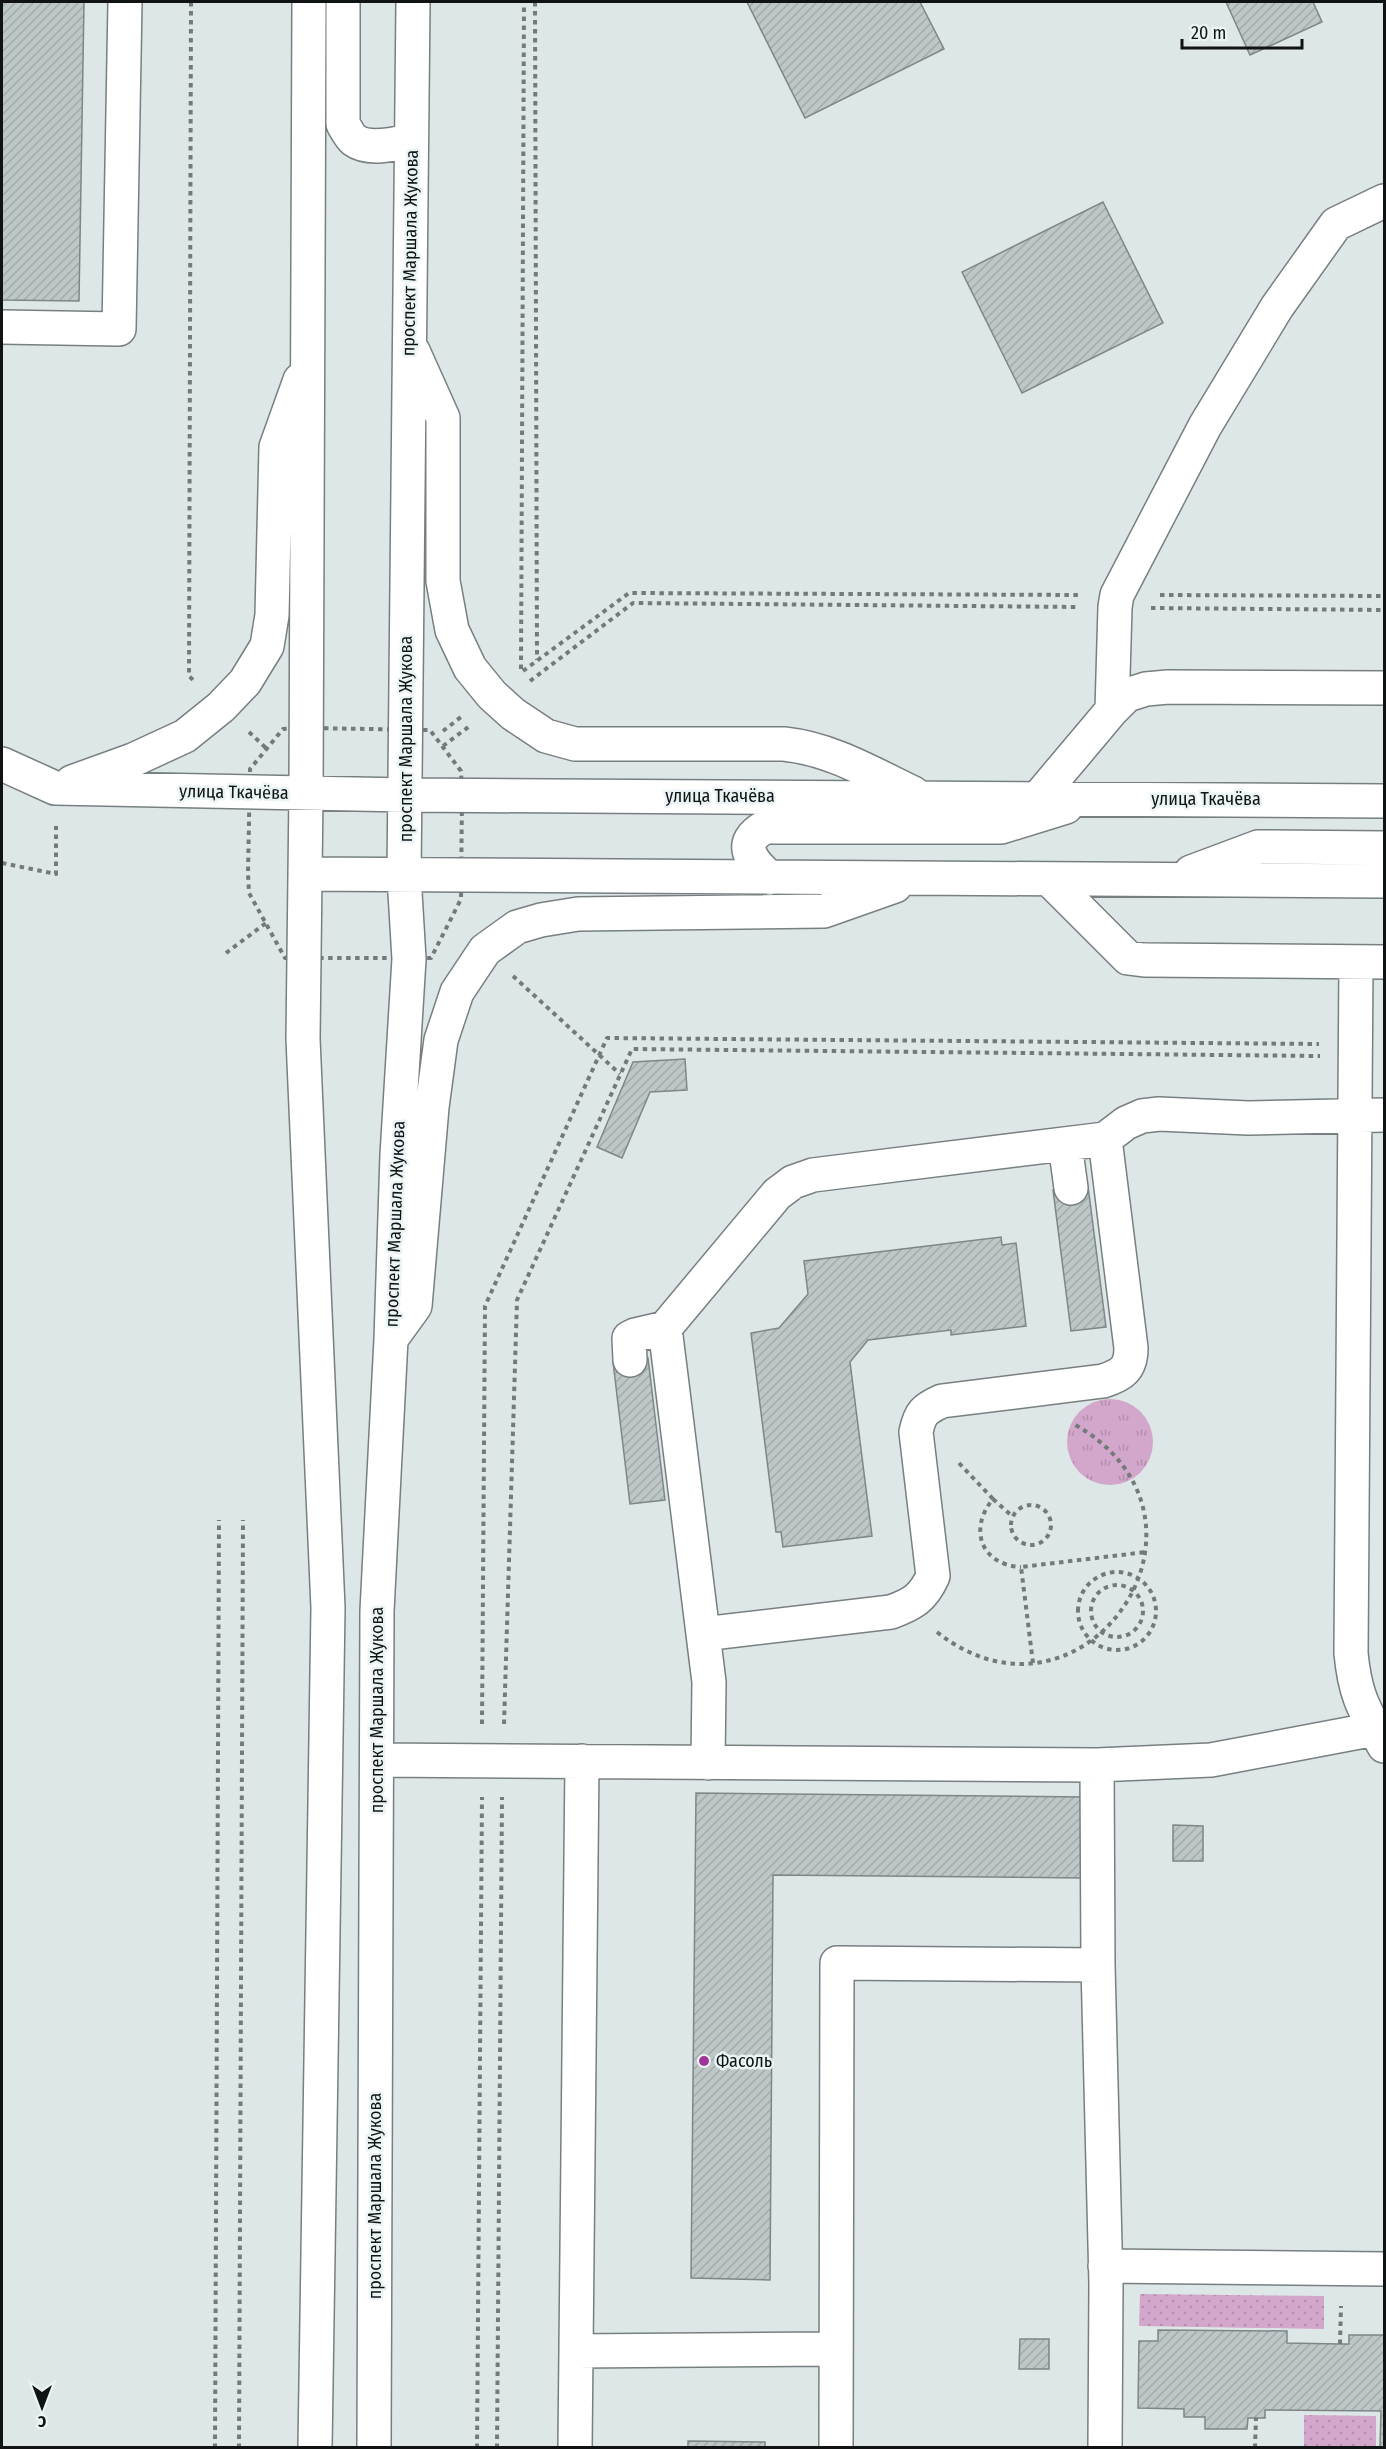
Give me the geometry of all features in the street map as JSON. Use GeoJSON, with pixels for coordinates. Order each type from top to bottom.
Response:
{"type":"FeatureCollection","features":[{"type":"Feature","properties":{"kind":"street"},"geometry":{"type":"LineString","coordinates":[[2,327],[119,329],[125,2]]}},
{"type":"Feature","properties":{"kind":"street"},"geometry":{"type":"LineString","coordinates":[[309,2],[309,356],[303,1039],[328,1608],[315,2448]]}},
{"type":"Feature","properties":{"kind":"street"},"geometry":{"type":"LineString","coordinates":[[343,2],[343,124],[355,141],[372,145],[411,141]]}},
{"type":"Feature","properties":{"kind":"street","name":"проспект Маршала Жукова"},"geometry":{"type":"LineString","coordinates":[[374,2448],[377,1611],[391,1339],[397,1155],[409,959],[404,876],[406,795],[421,734],[409,343],[413,2]]}},
{"type":"Feature","properties":{"kind":"street"},"geometry":{"type":"LineString","coordinates":[[1112,710],[1116,601],[1205,426],[1277,307],[1336,224],[1384,201]]}},
{"type":"Feature","properties":{"kind":"street"},"geometry":{"type":"LineString","coordinates":[[409,343],[443,418],[443,581],[452,630],[470,668],[492,695],[513,714],[546,735],[575,744],[808,746],[829,753],[923,797]]}},
{"type":"Feature","properties":{"kind":"street"},"geometry":{"type":"LineString","coordinates":[[2,764],[55,789],[134,760],[185,735],[221,707],[244,682],[267,646],[272,615],[276,447],[309,356]]}},
{"type":"Feature","properties":{"kind":"street"},"geometry":{"type":"LineString","coordinates":[[1038,798],[1112,710],[1127,695],[1146,688],[1384,688]]}},
{"type":"Feature","properties":{"kind":"street","name":"улица Ткачёва"},"geometry":{"type":"LineString","coordinates":[[55,789],[406,795],[1384,801]]}},
{"type":"Feature","properties":{"kind":"street"},"geometry":{"type":"LineString","coordinates":[[770,878],[750,858],[748,843],[755,832],[765,827],[1001,827],[1093,799]]}},
{"type":"Feature","properties":{"kind":"street"},"geometry":{"type":"LineString","coordinates":[[1172,879],[1258,847],[1384,848]]}},
{"type":"Feature","properties":{"kind":"street"},"geometry":{"type":"LineString","coordinates":[[305,874],[1384,881]]}},
{"type":"Feature","properties":{"kind":"street"},"geometry":{"type":"LineString","coordinates":[[391,1339],[414,1306],[432,1107],[441,1040],[458,992],[485,950],[517,927],[541,920],[578,914],[824,911],[918,878]]}},
{"type":"Feature","properties":{"kind":"street"},"geometry":{"type":"LineString","coordinates":[[377,1760],[1097,1765],[1210,1761],[1381,1735],[1362,1707],[1354,1683],[1351,1653],[1370,1115],[1370,962],[1128,958],[1049,879]]}},
{"type":"Feature","properties":{"kind":"street"},"geometry":{"type":"LineString","coordinates":[[630,1360],[629,1338],[665,1329],[777,1194],[793,1182],[813,1175],[1105,1139],[1126,1123],[1142,1116],[1159,1114],[1248,1118],[1370,1115]]}},
{"type":"Feature","properties":{"kind":"street"},"geometry":{"type":"LineString","coordinates":[[703,1634],[891,1612],[913,1604],[927,1589],[933,1576],[916,1432],[919,1416],[930,1406],[942,1401],[1103,1381],[1121,1376],[1131,1361],[1105,1139]]}},
{"type":"Feature","properties":{"kind":"street"},"geometry":{"type":"LineString","coordinates":[[1065,1144],[1071,1188]]}},
{"type":"Feature","properties":{"kind":"street"},"geometry":{"type":"LineString","coordinates":[[665,1329],[709,1682],[708,1762]]}},
{"type":"Feature","properties":{"kind":"street"},"geometry":{"type":"LineString","coordinates":[[575,2448],[582,1761]]}},
{"type":"Feature","properties":{"kind":"street"},"geometry":{"type":"LineString","coordinates":[[1097,1765],[1098,1965],[1106,2266],[1105,2448]]}},
{"type":"Feature","properties":{"kind":"street"},"geometry":{"type":"LineString","coordinates":[[836,2448],[837,1963],[1098,1965]]}},
{"type":"Feature","properties":{"kind":"street"},"geometry":{"type":"LineString","coordinates":[[1106,2266],[1384,2269]]}},
{"type":"Feature","properties":{"kind":"street"},"geometry":{"type":"LineString","coordinates":[[576,2351],[835,2349]]}},
{"type":"Feature","properties":{"kind":"path"},"geometry":{"type":"LineString","coordinates":[[191,2],[189,676],[221,707]]}},
{"type":"Feature","properties":{"kind":"path"},"geometry":{"type":"LineString","coordinates":[[524,2],[520,673],[629,593],[1116,601],[1384,610]]}},
{"type":"Feature","properties":{"kind":"path"},"geometry":{"type":"LineString","coordinates":[[535,2],[537,660]]}},
{"type":"Feature","properties":{"kind":"path"},"geometry":{"type":"LineString","coordinates":[[525,684],[633,603],[1116,601],[1384,596]]}},
{"type":"Feature","properties":{"kind":"path"},"geometry":{"type":"LineString","coordinates":[[306,728],[421,734],[468,712]]}},
{"type":"Feature","properties":{"kind":"path"},"geometry":{"type":"LineString","coordinates":[[442,747],[478,720]]}},
{"type":"Feature","properties":{"kind":"path"},"geometry":{"type":"LineString","coordinates":[[2,863],[56,874],[55,789]]}},
{"type":"Feature","properties":{"kind":"path"},"geometry":{"type":"LineString","coordinates":[[248,874],[249,792]]}},
{"type":"Feature","properties":{"kind":"path"},"geometry":{"type":"LineString","coordinates":[[451,919],[620,1074]]}},
{"type":"Feature","properties":{"kind":"path"},"geometry":{"type":"LineString","coordinates":[[226,953],[266,923]]}},
{"type":"Feature","properties":{"kind":"path"},"geometry":{"type":"LineString","coordinates":[[304,958],[409,959]]}},
{"type":"Feature","properties":{"kind":"path"},"geometry":{"type":"LineString","coordinates":[[913,1604],[930,1626],[952,1644],[978,1656],[1005,1663],[1033,1663],[1061,1657],[1102,1633],[1126,1606],[1139,1580],[1146,1552],[1146,1526],[1141,1500],[1130,1475],[1114,1453],[1093,1434],[1068,1421]]}},
{"type":"Feature","properties":{"kind":"path"},"geometry":{"type":"LineString","coordinates":[[920,1461],[939,1441],[1012,1516]]}},
{"type":"Feature","properties":{"kind":"path"},"geometry":{"type":"LineString","coordinates":[[993,1499],[985,1508],[980,1520],[979,1532],[982,1544],[999,1562],[1010,1567],[1146,1552]]}},
{"type":"Feature","properties":{"kind":"path"},"geometry":{"type":"LineString","coordinates":[[1029,1505],[1039,1506],[1047,1513],[1051,1523],[1049,1534],[1042,1542],[1032,1545],[1022,1543],[1014,1536],[1010,1527],[1012,1516],[1019,1508],[1029,1505]]}},
{"type":"Feature","properties":{"kind":"path"},"geometry":{"type":"LineString","coordinates":[[215,2448],[219,1520]]}},
{"type":"Feature","properties":{"kind":"path"},"geometry":{"type":"LineString","coordinates":[[239,2448],[243,1520]]}},
{"type":"Feature","properties":{"kind":"path"},"geometry":{"type":"LineString","coordinates":[[1021,1567],[1033,1663]]}},
{"type":"Feature","properties":{"kind":"path"},"geometry":{"type":"LineString","coordinates":[[1115,1572],[1132,1575],[1139,1580],[1147,1585],[1155,1601],[1156,1618],[1149,1634],[1136,1646],[1119,1650],[1101,1647],[1087,1637],[1079,1622],[1078,1604],[1085,1588],[1098,1577],[1115,1572]]}},
{"type":"Feature","properties":{"kind":"path"},"geometry":{"type":"LineString","coordinates":[[1116,1584],[1134,1592],[1143,1604],[1143,1616],[1139,1627],[1130,1635],[1118,1638],[1097,1629],[1091,1618],[1090,1606],[1095,1595],[1104,1587],[1116,1584]]}},
{"type":"Feature","properties":{"kind":"path"},"geometry":{"type":"LineString","coordinates":[[1256,2418],[1256,2448]]}},
{"type":"Feature","properties":{"kind":"green space"},"geometry":{"type":"Polygon","coordinates":[[[1110,1399],[1134,1406],[1146,1418],[1153,1442],[1146,1466],[1134,1478],[1110,1485],[1086,1478],[1074,1466],[1067,1442],[1074,1418],[1086,1406],[1110,1399]]]}},
{"type":"Feature","properties":{"kind":"green space"},"geometry":{"type":"Polygon","coordinates":[[[1140,2294],[1324,2296],[1324,2329],[1139,2326],[1140,2294]]]}},
{"type":"Feature","properties":{"kind":"green space"},"geometry":{"type":"Polygon","coordinates":[[[1304,2415],[1376,2416],[1376,2447],[1304,2447],[1304,2415]]]}},
{"type":"Feature","properties":{"kind":"building"},"geometry":{"type":"Polygon","coordinates":[[[2,2],[84,2],[79,301],[2,300],[2,2]]]}},
{"type":"Feature","properties":{"kind":"building"},"geometry":{"type":"Polygon","coordinates":[[[747,2],[920,2],[944,49],[805,118],[747,2]]]}},
{"type":"Feature","properties":{"kind":"building"},"geometry":{"type":"Polygon","coordinates":[[[1226,2],[1313,2],[1322,22],[1250,55],[1226,2]]]}},
{"type":"Feature","properties":{"kind":"building"},"geometry":{"type":"Polygon","coordinates":[[[1103,202],[1163,323],[1022,393],[962,272],[1103,202]]]}},
{"type":"Feature","properties":{"kind":"building"},"geometry":{"type":"Polygon","coordinates":[[[685,1059],[687,1090],[650,1092],[622,1158],[597,1147],[633,1062],[685,1059]]]}},
{"type":"Feature","properties":{"kind":"building"},"geometry":{"type":"Polygon","coordinates":[[[1088,1186],[1106,1327],[1071,1331],[1053,1190],[1088,1186]]]}},
{"type":"Feature","properties":{"kind":"building"},"geometry":{"type":"Polygon","coordinates":[[[1001,1237],[1002,1245],[1016,1243],[1026,1326],[951,1335],[951,1330],[868,1340],[850,1362],[872,1536],[783,1547],[781,1532],[776,1532],[751,1333],[779,1328],[808,1294],[804,1261],[1001,1237]]]}},
{"type":"Feature","properties":{"kind":"building"},"geometry":{"type":"Polygon","coordinates":[[[648,1358],[665,1500],[630,1504],[613,1362],[648,1358]]]}},
{"type":"Feature","properties":{"kind":"building"},"geometry":{"type":"Polygon","coordinates":[[[696,1793],[1086,1797],[1085,1878],[773,1875],[770,2280],[691,2278],[696,1793]]]}},
{"type":"Feature","properties":{"kind":"building"},"geometry":{"type":"Polygon","coordinates":[[[1173,1825],[1203,1826],[1203,1861],[1173,1861],[1173,1825]]]}},
{"type":"Feature","properties":{"kind":"building"},"geometry":{"type":"Polygon","coordinates":[[[1158,2330],[1287,2331],[1287,2343],[1349,2344],[1349,2335],[1384,2335],[1384,2448],[1380,2448],[1381,2411],[1265,2410],[1265,2418],[1248,2418],[1247,2429],[1205,2429],[1205,2417],[1184,2417],[1184,2409],[1138,2408],[1139,2341],[1158,2341],[1158,2330]]]}},
{"type":"Feature","properties":{"kind":"building"},"geometry":{"type":"Polygon","coordinates":[[[1020,2339],[1049,2339],[1049,2369],[1019,2369],[1020,2339]]]}},
{"type":"Feature","properties":{"kind":"building"},"geometry":{"type":"Polygon","coordinates":[[[688,2441],[765,2442],[765,2448],[688,2448],[688,2441]]]}},
{"type":"Feature","properties":{"kind":"place","name":"Фасоль"},"geometry":{"type":"Point","coordinates":[704,2061]}}]}
